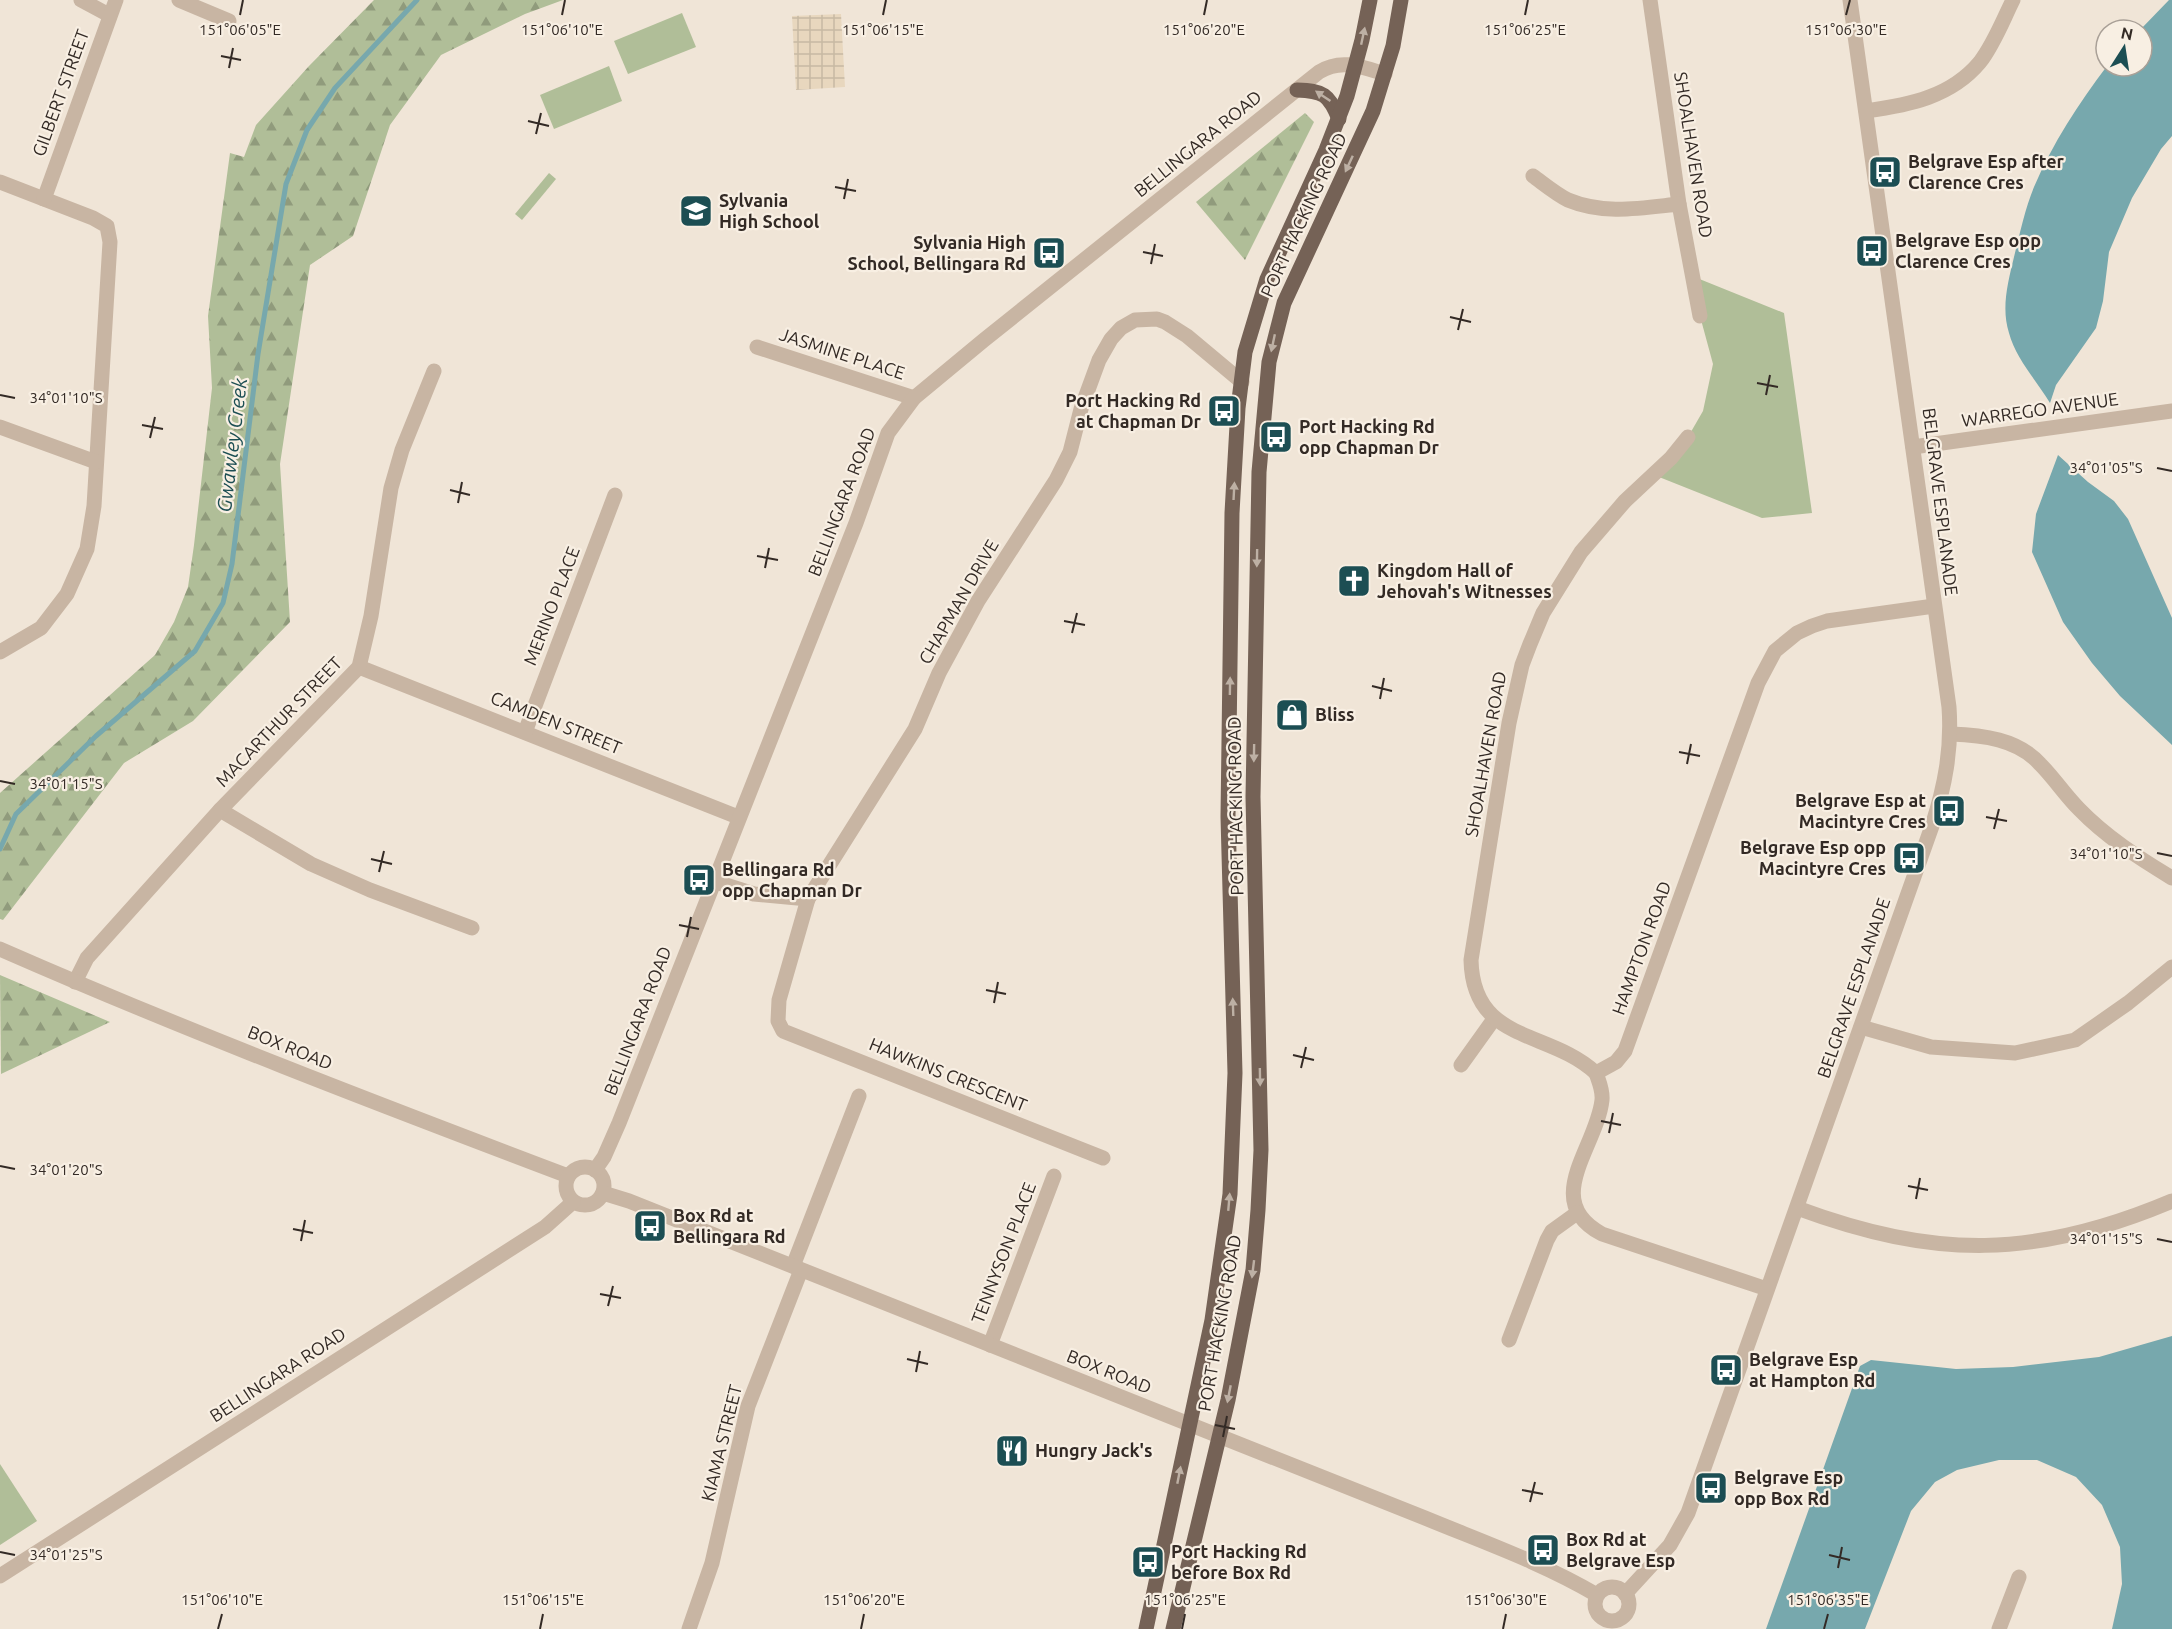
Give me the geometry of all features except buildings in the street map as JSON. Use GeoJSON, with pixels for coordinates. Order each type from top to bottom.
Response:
{"type":"FeatureCollection","features":[{"type":"Feature","properties":{"kind":"main road","name":"PORT HACKING ROAD"},"geometry":{"type":"LineString","coordinates":[[1146,1629],[1212,1320],[1227,1220],[1235,1073],[1228,817],[1232,513],[1238,408],[1245,352],[1267,279],[1339,119],[1356,66],[1370,0]]}},
{"type":"Feature","properties":{"kind":"main road","name":"PORT HACKING ROAD"},"geometry":{"type":"LineString","coordinates":[[1173,1629],[1220,1437],[1253,1270],[1260,1183],[1258,931],[1253,797],[1259,472],[1269,362],[1284,303],[1365,129],[1385,74],[1401,0]]}},
{"type":"Feature","properties":{"kind":"main road"},"geometry":{"type":"LineString","coordinates":[[1297,90],[1317,91],[1325,95],[1333,104],[1339,119]]}},
{"type":"Feature","properties":{"kind":"street"},"geometry":{"type":"LineString","coordinates":[[81,0],[109,15]]}},
{"type":"Feature","properties":{"kind":"street","name":"GILBERT STREET"},"geometry":{"type":"LineString","coordinates":[[44,199],[116,0]]}},
{"type":"Feature","properties":{"kind":"street"},"geometry":{"type":"LineString","coordinates":[[179,0],[228,21]]}},
{"type":"Feature","properties":{"kind":"street","name":"SHOALHAVEN ROAD"},"geometry":{"type":"LineString","coordinates":[[1650,0],[1679,204],[1700,316]]}},
{"type":"Feature","properties":{"kind":"street","name":"BELGRAVE ESPLANADE"},"geometry":{"type":"LineString","coordinates":[[1625,1594],[1661,1556],[1683,1522],[1861,1027],[1935,817],[1945,780],[1951,734],[1949,707],[1850,0]]}},
{"type":"Feature","properties":{"kind":"street"},"geometry":{"type":"LineString","coordinates":[[1866,111],[1922,100],[1955,84],[1981,61],[2013,0]]}},
{"type":"Feature","properties":{"kind":"street","name":"BELLINGARA ROAD"},"geometry":{"type":"LineString","coordinates":[[595,1170],[604,1157],[619,1122],[855,523],[888,433],[914,398],[1319,72],[1340,64],[1385,74]]}},
{"type":"Feature","properties":{"kind":"street"},"geometry":{"type":"LineString","coordinates":[[1533,176],[1567,199],[1596,208],[1627,210],[1679,204]]}},
{"type":"Feature","properties":{"kind":"street"},"geometry":{"type":"LineString","coordinates":[[0,182],[93,218],[107,226],[110,242],[94,506],[87,549],[67,594],[41,628],[0,652]]}},
{"type":"Feature","properties":{"kind":"street","name":"CHAPMAN DRIVE"},"geometry":{"type":"LineString","coordinates":[[780,1027],[779,1000],[808,899],[915,729],[943,664],[978,601],[1056,480],[1070,452],[1081,410],[1100,360],[1111,339],[1121,328],[1135,320],[1145,318],[1165,322],[1187,336],[1242,382]]}},
{"type":"Feature","properties":{"kind":"street","name":"JASMINE PLACE"},"geometry":{"type":"LineString","coordinates":[[757,347],[914,398]]}},
{"type":"Feature","properties":{"kind":"street","name":"MACARTHUR STREET"},"geometry":{"type":"LineString","coordinates":[[75,982],[87,958],[220,810],[359,667],[371,616],[390,488],[402,450],[434,371]]}},
{"type":"Feature","properties":{"kind":"street","name":"WARREGO AVENUE"},"geometry":{"type":"LineString","coordinates":[[1913,447],[2172,411]]}},
{"type":"Feature","properties":{"kind":"street"},"geometry":{"type":"LineString","coordinates":[[0,427],[96,462]]}},
{"type":"Feature","properties":{"kind":"street","name":"SHOALHAVEN ROAD"},"geometry":{"type":"LineString","coordinates":[[1596,1073],[1571,1054],[1512,1030],[1494,1019],[1480,1000],[1472,979],[1471,960],[1509,723],[1522,665],[1543,613],[1581,552],[1625,501],[1671,458],[1688,437]]}},
{"type":"Feature","properties":{"kind":"street","name":"MERINO PLACE"},"geometry":{"type":"LineString","coordinates":[[525,732],[615,495]]}},
{"type":"Feature","properties":{"kind":"street","name":"HAMPTON ROAD"},"geometry":{"type":"LineString","coordinates":[[1596,1073],[1616,1062],[1625,1051],[1758,683],[1775,651],[1797,633],[1827,621],[1934,606]]}},
{"type":"Feature","properties":{"kind":"street","name":"CAMDEN STREET"},"geometry":{"type":"LineString","coordinates":[[359,667],[738,817]]}},
{"type":"Feature","properties":{"kind":"street"},"geometry":{"type":"LineString","coordinates":[[1951,734],[1990,738],[2025,750],[2039,762],[2080,810],[2130,852],[2172,878]]}},
{"type":"Feature","properties":{"kind":"street"},"geometry":{"type":"LineString","coordinates":[[220,810],[311,864],[370,890],[472,928]]}},
{"type":"Feature","properties":{"kind":"street"},"geometry":{"type":"LineString","coordinates":[[714,881],[754,894],[808,899]]}},
{"type":"Feature","properties":{"kind":"street","name":"BOX ROAD"},"geometry":{"type":"LineString","coordinates":[[0,949],[75,982],[335,1087],[568,1176]]}},
{"type":"Feature","properties":{"kind":"street"},"geometry":{"type":"LineString","coordinates":[[1861,1027],[1932,1047],[2015,1053],[2075,1040],[2128,1003],[2172,967]]}},
{"type":"Feature","properties":{"kind":"street"},"geometry":{"type":"LineString","coordinates":[[1461,1065],[1494,1019]]}},
{"type":"Feature","properties":{"kind":"street","name":"HAWKINS CRESCENT"},"geometry":{"type":"LineString","coordinates":[[780,1027],[783,1031],[795,1036],[1103,1158]]}},
{"type":"Feature","properties":{"kind":"street"},"geometry":{"type":"LineString","coordinates":[[1596,1073],[1602,1099],[1573,1182],[1577,1213],[1585,1223],[1602,1234],[1767,1289]]}},
{"type":"Feature","properties":{"kind":"street","name":"KIAMA STREET"},"geometry":{"type":"LineString","coordinates":[[689,1629],[712,1563],[748,1406],[859,1096]]}},
{"type":"Feature","properties":{"kind":"street"},"geometry":{"type":"LineString","coordinates":[[578,1168],[595,1170],[603,1180],[603,1193],[591,1205],[585,1206],[573,1202],[566,1193],[568,1176],[578,1168]]}},
{"type":"Feature","properties":{"kind":"street","name":"TENNYSON PLACE"},"geometry":{"type":"LineString","coordinates":[[990,1345],[1054,1176]]}},
{"type":"Feature","properties":{"kind":"street","name":"BOX ROAD"},"geometry":{"type":"LineString","coordinates":[[603,1193],[629,1201],[1425,1518],[1575,1582],[1597,1595]]}},
{"type":"Feature","properties":{"kind":"street"},"geometry":{"type":"LineString","coordinates":[[1797,1208],[1868,1232],[1902,1239],[1972,1246],[2011,1245],[2077,1234],[2108,1226],[2172,1201]]}},
{"type":"Feature","properties":{"kind":"street","name":"BELLINGARA ROAD"},"geometry":{"type":"LineString","coordinates":[[0,1576],[545,1227],[573,1202]]}},
{"type":"Feature","properties":{"kind":"street"},"geometry":{"type":"LineString","coordinates":[[1509,1340],[1547,1240],[1552,1231],[1577,1213]]}},
{"type":"Feature","properties":{"kind":"street"},"geometry":{"type":"LineString","coordinates":[[1999,1629],[2019,1577]]}},
{"type":"Feature","properties":{"kind":"street"},"geometry":{"type":"LineString","coordinates":[[1611,1587],[1616,1587],[1625,1594],[1629,1604],[1623,1624],[1600,1616],[1595,1606],[1597,1595],[1605,1588],[1611,1587]]}},
{"type":"Feature","properties":{"kind":"green space"},"geometry":{"type":"Polygon","coordinates":[[[374,0],[563,0],[525,14],[441,55],[390,125],[353,236],[310,265],[280,464],[290,622],[193,721],[124,763],[3,920],[0,919],[0,793],[155,655],[174,622],[188,587],[212,388],[208,316],[230,153],[244,157],[256,125],[309,66],[374,0]]]}},
{"type":"Feature","properties":{"kind":"green space"},"geometry":{"type":"Polygon","coordinates":[[[682,13],[696,47],[628,74],[614,41],[682,13]]]}},
{"type":"Feature","properties":{"kind":"green space"},"geometry":{"type":"Polygon","coordinates":[[[609,66],[622,101],[554,129],[540,95],[609,66]]]}},
{"type":"Feature","properties":{"kind":"green space"},"geometry":{"type":"Polygon","coordinates":[[[1305,113],[1314,122],[1245,260],[1196,202],[1305,113]]]}},
{"type":"Feature","properties":{"kind":"green space"},"geometry":{"type":"Polygon","coordinates":[[[549,173],[556,179],[522,220],[515,214],[549,173]]]}},
{"type":"Feature","properties":{"kind":"green space"},"geometry":{"type":"Polygon","coordinates":[[[1692,276],[1784,313],[1812,513],[1762,518],[1654,475],[1688,437],[1703,411],[1713,364],[1692,276]]]}},
{"type":"Feature","properties":{"kind":"green space"},"geometry":{"type":"Polygon","coordinates":[[[0,975],[110,1022],[1,1074],[0,975]]]}},
{"type":"Feature","properties":{"kind":"green space"},"geometry":{"type":"Polygon","coordinates":[[[0,1464],[37,1521],[0,1545],[0,1464]]]}},
{"type":"Feature","properties":{"kind":"shaded area"},"geometry":{"type":"Polygon","coordinates":[[[841,14],[845,87],[796,90],[792,16],[841,14]]]}},
{"type":"Feature","properties":{"kind":"water"},"geometry":{"type":"Polygon","coordinates":[[[2169,0],[2172,0],[2172,136],[2161,149],[2132,198],[2109,252],[2103,301],[2096,328],[2056,385],[2050,403],[2012,343],[2007,324],[2005,305],[2008,285],[2025,212],[2041,171],[2076,109],[2098,78],[2154,78],[2154,18],[2152,18],[2169,0]]]}},
{"type":"Feature","properties":{"kind":"water"},"geometry":{"type":"Polygon","coordinates":[[[2058,455],[2088,482],[2114,501],[2128,519],[2172,618],[2172,745],[2120,696],[2092,663],[2063,622],[2032,552],[2036,514],[2058,455]]]}},
{"type":"Feature","properties":{"kind":"water"},"geometry":{"type":"Polygon","coordinates":[[[2172,1336],[2172,1629],[2112,1629],[2122,1584],[2120,1547],[2102,1505],[2076,1477],[2037,1460],[1999,1460],[1957,1470],[1935,1482],[1911,1511],[1865,1629],[1766,1629],[1860,1366],[1871,1360],[1956,1369],[2013,1367],[2099,1357],[2172,1336]]]}},
{"type":"Feature","properties":{"kind":"waterway","name":"Gwawley Creek"},"geometry":{"type":"LineString","coordinates":[[0,849],[16,814],[96,736],[195,651],[223,603],[232,564],[258,354],[286,184],[307,130],[335,88],[417,0]]}},
{"type":"Feature","properties":{"kind":"place","name":"Belgrave Esp after Clarence Cres"},"geometry":{"type":"Point","coordinates":[1885,172]}},
{"type":"Feature","properties":{"kind":"place","name":"Sylvania High School"},"geometry":{"type":"Point","coordinates":[696,211]}},
{"type":"Feature","properties":{"kind":"place","name":"Belgrave Esp opp Clarence Cres"},"geometry":{"type":"Point","coordinates":[1872,251]}},
{"type":"Feature","properties":{"kind":"place","name":"Sylvania High School, Bellingara Rd"},"geometry":{"type":"Point","coordinates":[1049,253]}},
{"type":"Feature","properties":{"kind":"place","name":"Port Hacking Rd at Chapman Dr"},"geometry":{"type":"Point","coordinates":[1224,411]}},
{"type":"Feature","properties":{"kind":"place","name":"Port Hacking Rd opp Chapman Dr"},"geometry":{"type":"Point","coordinates":[1276,437]}},
{"type":"Feature","properties":{"kind":"place","name":"Kingdom Hall of Jehovah's Witnesses"},"geometry":{"type":"Point","coordinates":[1354,581]}},
{"type":"Feature","properties":{"kind":"place","name":"Bliss"},"geometry":{"type":"Point","coordinates":[1292,715]}},
{"type":"Feature","properties":{"kind":"place","name":"Belgrave Esp at Macintyre Cres"},"geometry":{"type":"Point","coordinates":[1949,811]}},
{"type":"Feature","properties":{"kind":"place","name":"Belgrave Esp opp Macintyre Cres"},"geometry":{"type":"Point","coordinates":[1909,858]}},
{"type":"Feature","properties":{"kind":"place","name":"Bellingara Rd opp Chapman Dr"},"geometry":{"type":"Point","coordinates":[699,880]}},
{"type":"Feature","properties":{"kind":"place","name":"Box Rd at Bellingara Rd"},"geometry":{"type":"Point","coordinates":[650,1226]}},
{"type":"Feature","properties":{"kind":"place","name":"Belgrave Esp at Hampton Rd"},"geometry":{"type":"Point","coordinates":[1726,1370]}},
{"type":"Feature","properties":{"kind":"place","name":"Hungry Jack's"},"geometry":{"type":"Point","coordinates":[1012,1451]}},
{"type":"Feature","properties":{"kind":"place","name":"Belgrave Esp opp Box Rd"},"geometry":{"type":"Point","coordinates":[1711,1488]}},
{"type":"Feature","properties":{"kind":"place","name":"Box Rd at Belgrave Esp"},"geometry":{"type":"Point","coordinates":[1543,1550]}},
{"type":"Feature","properties":{"kind":"place","name":"Port Hacking Rd before Box Rd"},"geometry":{"type":"Point","coordinates":[1148,1562]}}]}
